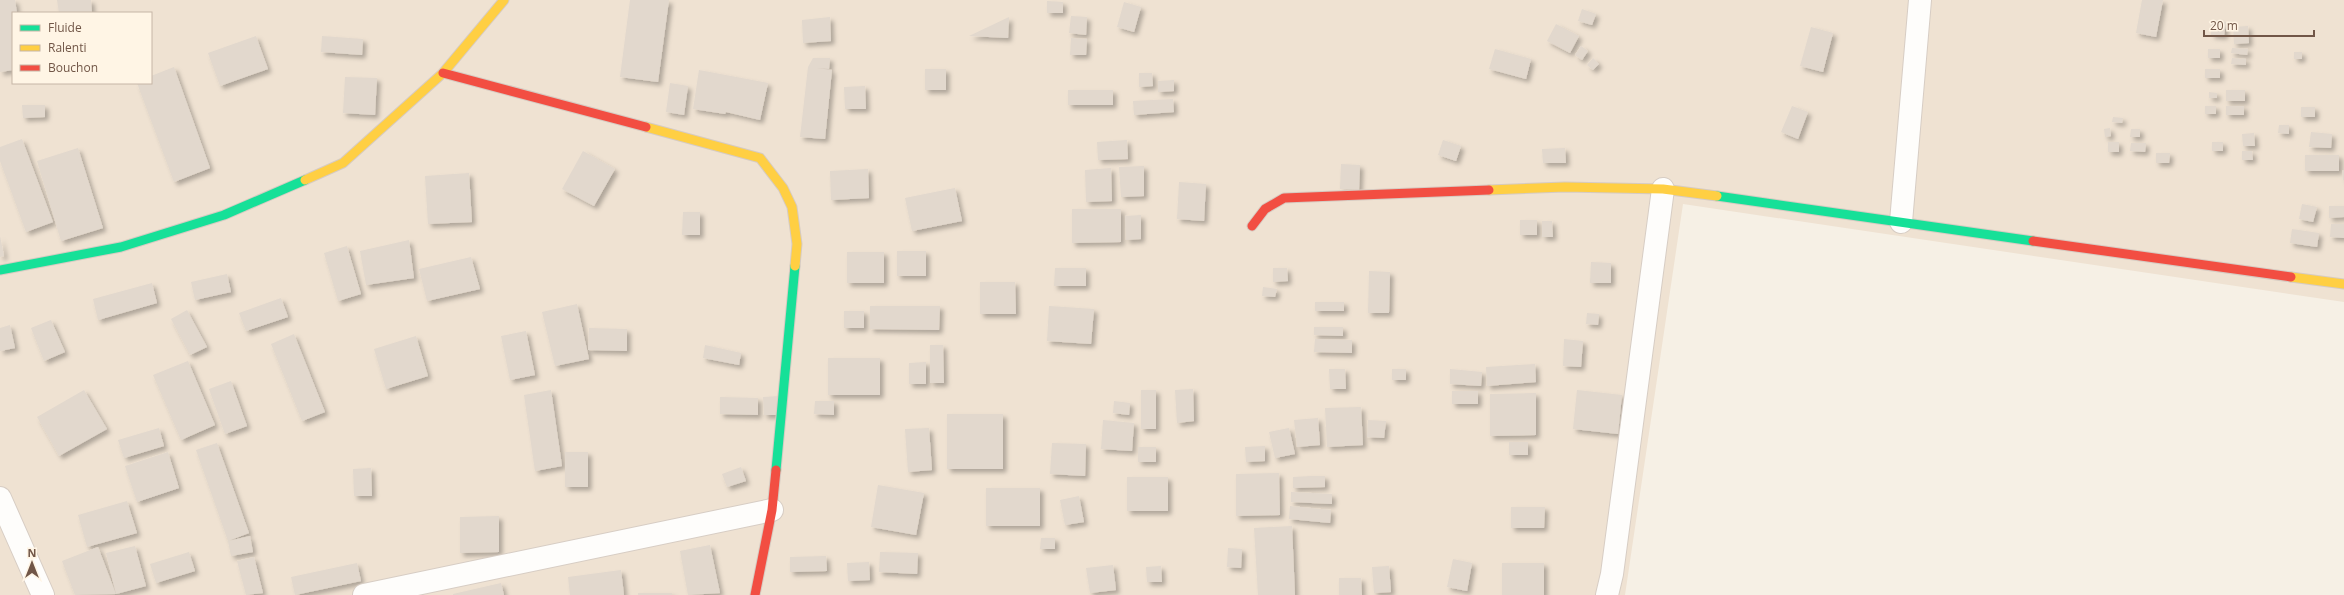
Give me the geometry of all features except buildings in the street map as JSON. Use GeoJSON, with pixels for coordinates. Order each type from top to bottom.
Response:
{"type":"FeatureCollection","features":[{"type":"Feature","properties":{"kind":"street"},"geometry":{"type":"LineString","coordinates":[[0,270],[121,247],[217,218],[343,163],[443,74],[504,0]]}},
{"type":"Feature","properties":{"kind":"street"},"geometry":{"type":"LineString","coordinates":[[1901,222],[1920,0]]}},
{"type":"Feature","properties":{"kind":"street"},"geometry":{"type":"LineString","coordinates":[[443,74],[760,158],[788,195],[796,215],[797,244],[772,510],[755,595]]}},
{"type":"Feature","properties":{"kind":"street"},"geometry":{"type":"LineString","coordinates":[[1252,226],[1265,208],[1284,198],[1565,187],[1663,189],[2344,284]]}},
{"type":"Feature","properties":{"kind":"street"},"geometry":{"type":"LineString","coordinates":[[1607,595],[1612,574],[1663,189]]}},
{"type":"Feature","properties":{"kind":"street"},"geometry":{"type":"LineString","coordinates":[[0,498],[43,595]]}},
{"type":"Feature","properties":{"kind":"street"},"geometry":{"type":"LineString","coordinates":[[364,595],[772,510]]}},
{"type":"Feature","properties":{"kind":"shaded area"},"geometry":{"type":"Polygon","coordinates":[[[0,0],[2344,0],[2344,302],[1683,204],[1625,595],[0,595],[0,0]]]}},
{"type":"Feature","properties":{"kind":"traffic: fast"},"geometry":{"type":"LineString","coordinates":[[0,270],[121,247],[224,215],[305,180]]}},
{"type":"Feature","properties":{"kind":"traffic: fast"},"geometry":{"type":"LineString","coordinates":[[1717,196],[2033,241]]}},
{"type":"Feature","properties":{"kind":"traffic: fast"},"geometry":{"type":"LineString","coordinates":[[776,470],[795,266]]}},
{"type":"Feature","properties":{"kind":"traffic: slow"},"geometry":{"type":"LineString","coordinates":[[305,180],[343,163],[443,73],[504,0]]}},
{"type":"Feature","properties":{"kind":"traffic: slow"},"geometry":{"type":"LineString","coordinates":[[646,127],[760,158],[783,188],[792,207],[797,244],[795,266]]}},
{"type":"Feature","properties":{"kind":"traffic: slow"},"geometry":{"type":"LineString","coordinates":[[1489,190],[1565,187],[1663,189],[1717,196]]}},
{"type":"Feature","properties":{"kind":"traffic: slow"},"geometry":{"type":"LineString","coordinates":[[2291,277],[2344,284]]}},
{"type":"Feature","properties":{"kind":"traffic: jam"},"geometry":{"type":"LineString","coordinates":[[443,73],[646,127]]}},
{"type":"Feature","properties":{"kind":"traffic: jam"},"geometry":{"type":"LineString","coordinates":[[1252,226],[1265,209],[1284,198],[1489,190]]}},
{"type":"Feature","properties":{"kind":"traffic: jam"},"geometry":{"type":"LineString","coordinates":[[2033,241],[2291,277]]}},
{"type":"Feature","properties":{"kind":"traffic: jam"},"geometry":{"type":"LineString","coordinates":[[755,595],[772,510],[776,470]]}}]}
